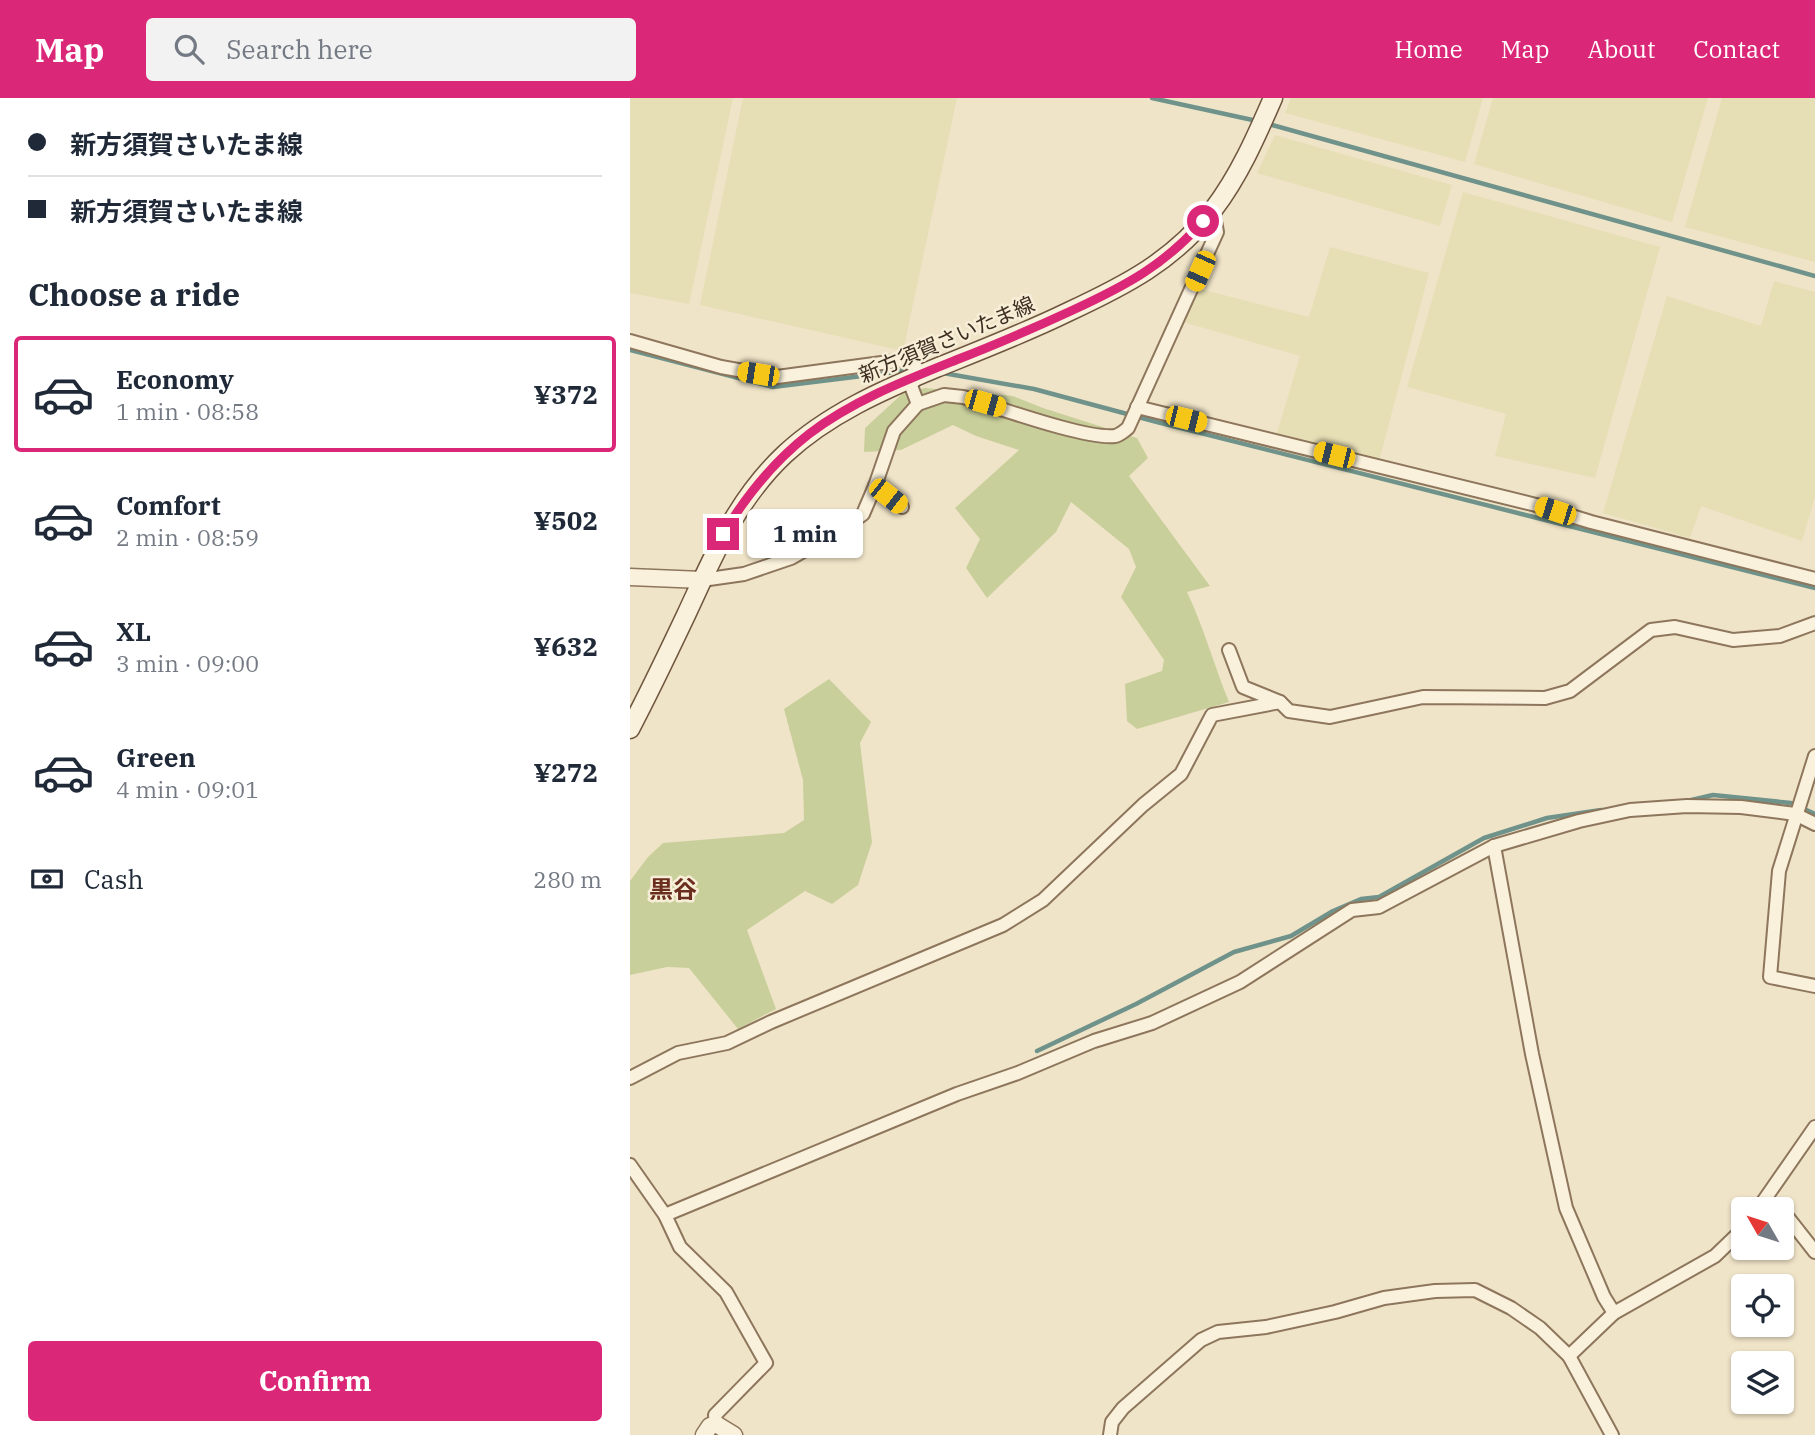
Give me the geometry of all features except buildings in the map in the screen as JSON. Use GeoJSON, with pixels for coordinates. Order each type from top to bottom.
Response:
{"type":"FeatureCollection","features":[{"type":"Feature","properties":{"kind":"main road","name":"新方須賀さいたま線"},"geometry":{"type":"LineString","coordinates":[[630,729],[723,534],[739,507],[786,453],[811,432],[846,410],[917,376],[1023,334],[1128,284],[1172,253],[1213,210],[1243,162],[1273,98]]}},
{"type":"Feature","properties":{"kind":"street"},"geometry":{"type":"LineString","coordinates":[[630,578],[702,580],[744,574],[791,558],[842,529],[863,514],[894,431],[918,404],[944,395],[962,397],[1073,429],[1103,436],[1117,436],[1129,428],[1217,232],[1213,210]]}},
{"type":"Feature","properties":{"kind":"street"},"geometry":{"type":"LineString","coordinates":[[630,341],[721,367],[777,377],[904,360],[916,366],[917,376],[911,386],[918,404]]}},
{"type":"Feature","properties":{"kind":"street"},"geometry":{"type":"LineString","coordinates":[[1137,407],[1536,505],[1591,522],[1815,579]]}},
{"type":"Feature","properties":{"kind":"street"},"geometry":{"type":"LineString","coordinates":[[875,486],[902,507]]}},
{"type":"Feature","properties":{"kind":"street"},"geometry":{"type":"LineString","coordinates":[[1229,650],[1243,687],[1280,702],[1289,711],[1330,717],[1423,697],[1545,698],[1570,691],[1651,630],[1675,627],[1733,640],[1780,636],[1815,623]]}},
{"type":"Feature","properties":{"kind":"street"},"geometry":{"type":"LineString","coordinates":[[630,1078],[678,1053],[727,1043],[1003,925],[1056,891],[1082,862],[1181,774],[1212,715],[1280,702]]}},
{"type":"Feature","properties":{"kind":"street"},"geometry":{"type":"LineString","coordinates":[[1815,756],[1779,871],[1770,977],[1815,986]]}},
{"type":"Feature","properties":{"kind":"street"},"geometry":{"type":"LineString","coordinates":[[665,1215],[957,1094],[1018,1073],[1094,1041],[1152,1023],[1240,982],[1352,910],[1379,906],[1494,846],[1579,821],[1630,810],[1687,806],[1796,814],[1815,824]]}},
{"type":"Feature","properties":{"kind":"street"},"geometry":{"type":"LineString","coordinates":[[1494,846],[1532,1054],[1566,1208],[1604,1297],[1615,1313]]}},
{"type":"Feature","properties":{"kind":"street"},"geometry":{"type":"LineString","coordinates":[[1767,1197],[1815,1127]]}},
{"type":"Feature","properties":{"kind":"street"},"geometry":{"type":"LineString","coordinates":[[630,1165],[665,1215],[680,1247],[726,1292],[766,1363],[715,1415],[710,1430],[734,1435]]}},
{"type":"Feature","properties":{"kind":"street"},"geometry":{"type":"LineString","coordinates":[[1794,1226],[1815,1252]]}},
{"type":"Feature","properties":{"kind":"street"},"geometry":{"type":"LineString","coordinates":[[1569,1356],[1615,1313],[1716,1256],[1731,1241]]}},
{"type":"Feature","properties":{"kind":"street"},"geometry":{"type":"LineString","coordinates":[[1110,1435],[1112,1422],[1122,1408],[1201,1340],[1219,1332],[1266,1327],[1384,1298],[1435,1291],[1475,1290],[1511,1308],[1540,1328],[1569,1356],[1612,1435]]}},
{"type":"Feature","properties":{"kind":"shaded area"},"geometry":{"type":"Polygon","coordinates":[[[630,98],[733,98],[689,304],[630,293],[630,98]]]}},
{"type":"Feature","properties":{"kind":"shaded area"},"geometry":{"type":"Polygon","coordinates":[[[743,98],[957,98],[903,351],[700,305],[743,98]]]}},
{"type":"Feature","properties":{"kind":"shaded area"},"geometry":{"type":"Polygon","coordinates":[[[1291,98],[1483,98],[1465,162],[1285,113],[1291,98]]]}},
{"type":"Feature","properties":{"kind":"shaded area"},"geometry":{"type":"Polygon","coordinates":[[[1493,98],[1708,98],[1672,222],[1474,164],[1493,98]]]}},
{"type":"Feature","properties":{"kind":"shaded area"},"geometry":{"type":"Polygon","coordinates":[[[1722,98],[1815,98],[1815,262],[1685,227],[1722,98]]]}},
{"type":"Feature","properties":{"kind":"shaded area"},"geometry":{"type":"Polygon","coordinates":[[[1275,135],[1452,185],[1440,226],[1257,173],[1275,135]]]}},
{"type":"Feature","properties":{"kind":"shaded area"},"geometry":{"type":"Polygon","coordinates":[[[1463,192],[1660,247],[1595,478],[1495,456],[1506,414],[1407,387],[1463,192]]]}},
{"type":"Feature","properties":{"kind":"shaded area"},"geometry":{"type":"Polygon","coordinates":[[[1330,247],[1429,273],[1379,461],[1277,433],[1300,356],[1183,322],[1197,288],[1309,317],[1330,247]]]}},
{"type":"Feature","properties":{"kind":"shaded area"},"geometry":{"type":"Polygon","coordinates":[[[1774,281],[1815,292],[1815,497],[1802,541],[1701,506],[1690,538],[1603,513],[1667,296],[1761,326],[1774,281]]]}},
{"type":"Feature","properties":{"kind":"green space"},"geometry":{"type":"Polygon","coordinates":[[[925,388],[1013,396],[1137,438],[1148,458],[1129,476],[1210,586],[1187,592],[1229,702],[1137,729],[1127,721],[1125,684],[1162,671],[1164,660],[1121,597],[1136,567],[1129,549],[1071,502],[1056,532],[987,598],[966,568],[980,539],[955,508],[1019,450],[976,436],[953,425],[901,450],[864,452],[865,428],[902,394],[925,388]]]}},
{"type":"Feature","properties":{"kind":"green space"},"geometry":{"type":"Polygon","coordinates":[[[829,679],[871,722],[860,743],[872,842],[858,885],[832,904],[805,891],[747,930],[776,1009],[738,1029],[689,968],[667,967],[630,975],[630,881],[648,857],[663,843],[784,833],[804,820],[803,780],[784,709],[829,679]]]}},
{"type":"Feature","properties":{"kind":"waterway"},"geometry":{"type":"LineString","coordinates":[[1152,98],[1257,121]]}},
{"type":"Feature","properties":{"kind":"waterway"},"geometry":{"type":"LineString","coordinates":[[1265,123],[1815,276]]}},
{"type":"Feature","properties":{"kind":"waterway"},"geometry":{"type":"LineString","coordinates":[[630,350],[773,387],[911,370]]}},
{"type":"Feature","properties":{"kind":"waterway"},"geometry":{"type":"LineString","coordinates":[[943,373],[1034,389],[1815,588]]}},
{"type":"Feature","properties":{"kind":"waterway"},"geometry":{"type":"LineString","coordinates":[[1687,801],[1713,795],[1791,803],[1815,814]]}},
{"type":"Feature","properties":{"kind":"waterway"},"geometry":{"type":"LineString","coordinates":[[1037,1051],[1136,1004],[1234,952],[1291,936],[1333,911],[1361,899],[1379,897],[1484,838],[1547,818],[1601,810]]}},
{"type":"Feature","properties":{"kind":"district","name":"黒谷"},"geometry":{"type":"Point","coordinates":[673,890]}},
{"type":"Feature","properties":{"kind":"route"},"geometry":{"type":"LineString","coordinates":[[723,534],[739,507],[761,479],[811,432],[846,410],[888,389],[1023,334],[1128,284],[1172,253],[1203,221]]}}]}
